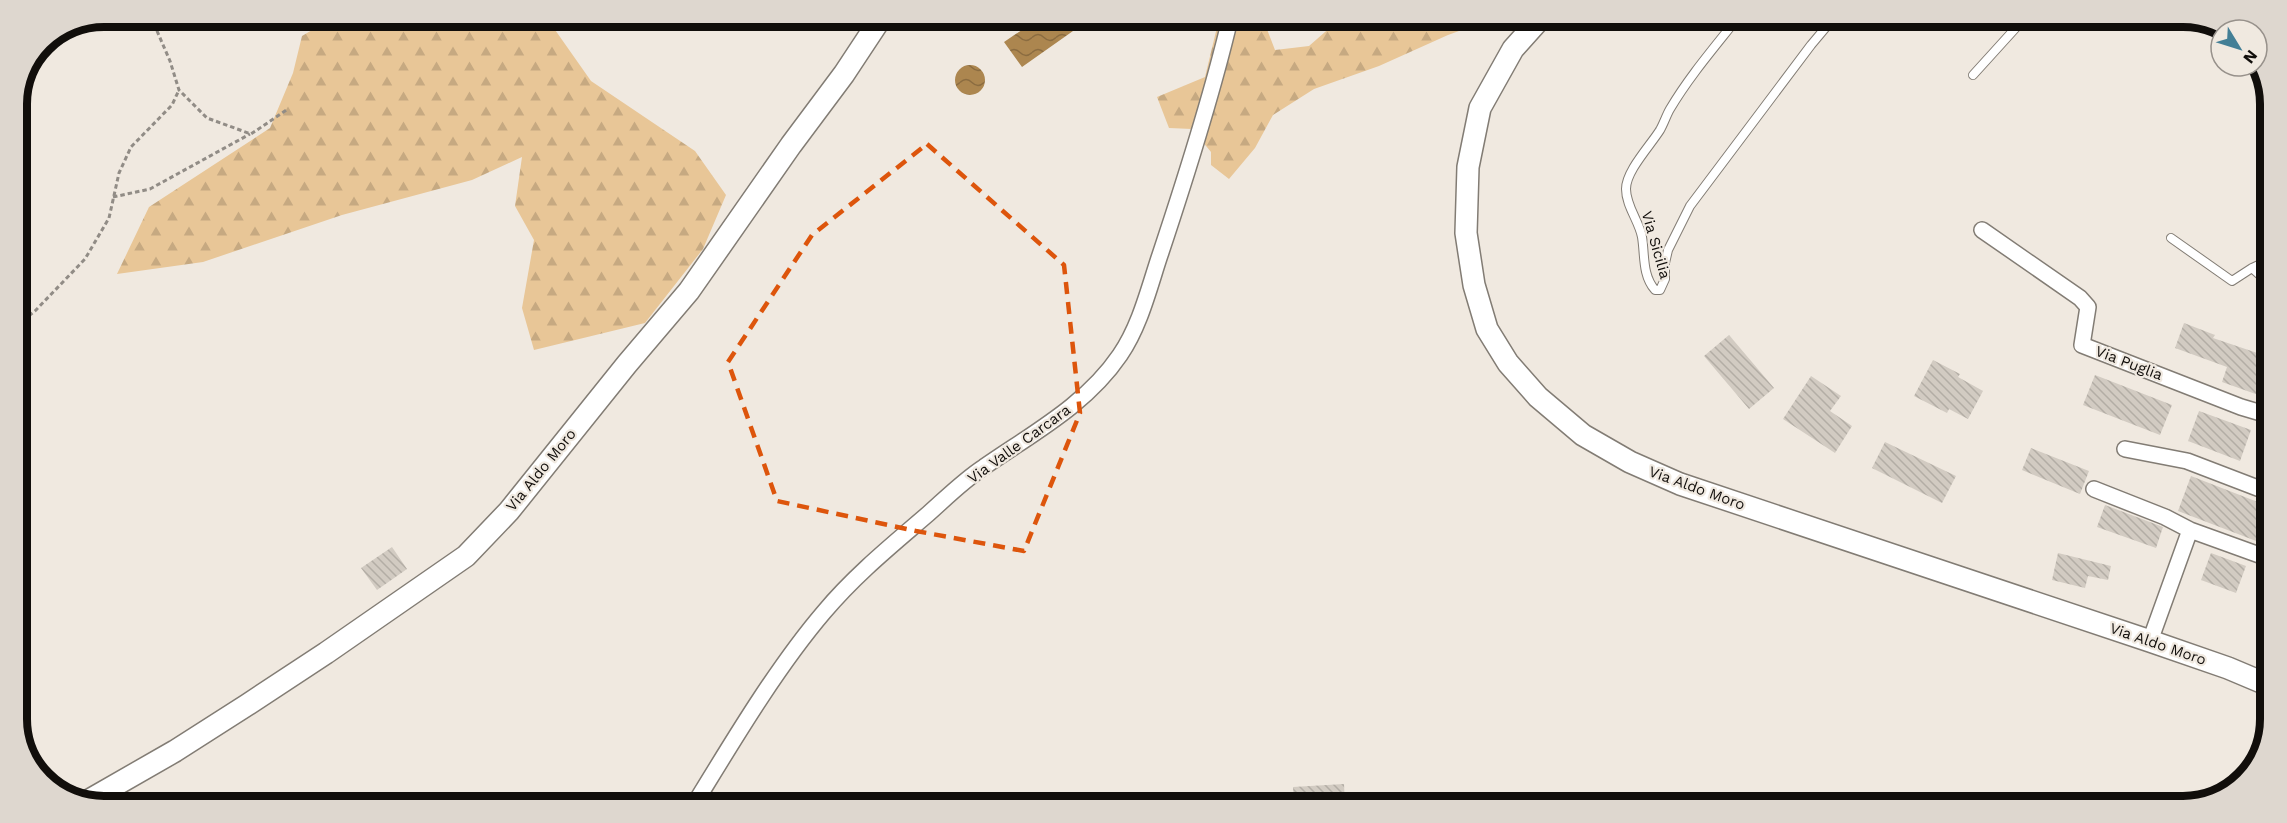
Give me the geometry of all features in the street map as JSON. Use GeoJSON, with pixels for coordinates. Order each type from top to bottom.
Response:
{"type":"FeatureCollection","features":[{"type":"Feature","properties":{"kind":"main road","name":"Via Aldo Moro"},"geometry":{"type":"LineString","coordinates":[[97,796],[176,751],[247,705],[466,556],[509,511],[689,291],[875,27]]}},
{"type":"Feature","properties":{"kind":"main road","name":"Via Aldo Moro"},"geometry":{"type":"LineString","coordinates":[[1533,27],[1513,49],[1480,108],[1468,167],[1466,233],[1474,285],[1487,329],[1508,363],[1538,397],[1583,435],[1630,462],[1680,484],[2150,641],[2260,681]]}},
{"type":"Feature","properties":{"kind":"street","name":"Via Valle Carcara"},"geometry":{"type":"LineString","coordinates":[[699,796],[773,681],[823,613],[854,579],[982,468],[1028,439],[1080,400],[1121,354],[1136,324],[1173,216],[1216,76],[1228,27]]}},
{"type":"Feature","properties":{"kind":"street","name":"Via Puglia"},"geometry":{"type":"LineString","coordinates":[[1982,230],[2080,298],[2088,307],[2082,345],[2260,413]]}},
{"type":"Feature","properties":{"kind":"street"},"geometry":{"type":"LineString","coordinates":[[2125,449],[2187,461],[2260,489]]}},
{"type":"Feature","properties":{"kind":"street"},"geometry":{"type":"LineString","coordinates":[[2094,489],[2165,517],[2190,530],[2260,555]]}},
{"type":"Feature","properties":{"kind":"street"},"geometry":{"type":"LineString","coordinates":[[2150,641],[2190,530]]}},
{"type":"Feature","properties":{"kind":"lane","name":"Via Sicilia"},"geometry":{"type":"LineString","coordinates":[[1730,27],[1692,76],[1627,181],[1628,200],[1642,238],[1644,261],[1650,284],[1655,290],[1660,290],[1664,286],[1668,250],[1690,206],[1826,27]]}},
{"type":"Feature","properties":{"kind":"lane"},"geometry":{"type":"LineString","coordinates":[[1973,75],[2017,27]]}},
{"type":"Feature","properties":{"kind":"lane"},"geometry":{"type":"LineString","coordinates":[[2171,238],[2232,281],[2260,264]]}},
{"type":"Feature","properties":{"kind":"lane"},"geometry":{"type":"LineString","coordinates":[[2252,268],[2260,275]]}},
{"type":"Feature","properties":{"kind":"path"},"geometry":{"type":"LineString","coordinates":[[155,27],[179,90],[207,118],[251,134]]}},
{"type":"Feature","properties":{"kind":"path"},"geometry":{"type":"LineString","coordinates":[[27,317],[85,259],[109,218],[119,173],[132,147],[172,105],[179,90]]}},
{"type":"Feature","properties":{"kind":"path"},"geometry":{"type":"LineString","coordinates":[[113,197],[150,189],[251,134],[288,109]]}},
{"type":"Feature","properties":{"kind":"highlighted area"},"geometry":{"type":"Polygon","coordinates":[[[927,144],[1064,265],[1080,413],[1024,551],[916,531],[777,501],[728,362],[812,235],[927,144]]]}},
{"type":"Feature","properties":{"kind":"green space"},"geometry":{"type":"Polygon","coordinates":[[[317,27],[553,27],[591,81],[695,151],[726,195],[703,249],[645,323],[534,350],[522,308],[534,240],[515,206],[522,157],[472,180],[342,215],[203,262],[117,274],[149,207],[270,128],[293,73],[302,36],[317,27]]]}},
{"type":"Feature","properties":{"kind":"green space"},"geometry":{"type":"Polygon","coordinates":[[[1217,27],[1266,27],[1275,50],[1309,46],[1331,27],[1470,27],[1379,66],[1314,89],[1273,115],[1255,148],[1229,179],[1211,165],[1211,152],[1192,129],[1169,128],[1157,97],[1205,77],[1217,27]]]}},
{"type":"Feature","properties":{"kind":"water"},"geometry":{"type":"Polygon","coordinates":[[[1026,27],[1070,27],[1073,31],[1022,67],[1004,42],[1026,27]]]}},
{"type":"Feature","properties":{"kind":"water"},"geometry":{"type":"Polygon","coordinates":[[[970,65],[981,69],[985,80],[981,91],[970,95],[959,91],[955,80],[959,69],[970,65]]]}},
{"type":"Feature","properties":{"kind":"building"},"geometry":{"type":"Polygon","coordinates":[[[2184,323],[2215,335],[2213,338],[2260,354],[2260,396],[2222,382],[2227,367],[2175,348],[2184,323]]]}},
{"type":"Feature","properties":{"kind":"building"},"geometry":{"type":"Polygon","coordinates":[[[1729,335],[1774,388],[1749,409],[1704,356],[1729,335]]]}},
{"type":"Feature","properties":{"kind":"building"},"geometry":{"type":"Polygon","coordinates":[[[1933,360],[1960,374],[1958,377],[1983,391],[1968,419],[1949,409],[1947,413],[1914,396],[1933,360]]]}},
{"type":"Feature","properties":{"kind":"building"},"geometry":{"type":"Polygon","coordinates":[[[2095,375],[2172,405],[2160,435],[2083,405],[2095,375]]]}},
{"type":"Feature","properties":{"kind":"building"},"geometry":{"type":"Polygon","coordinates":[[[1811,376],[1841,396],[1830,411],[1852,426],[1835,453],[1783,419],[1811,376]]]}},
{"type":"Feature","properties":{"kind":"building"},"geometry":{"type":"Polygon","coordinates":[[[2199,411],[2251,430],[2240,461],[2188,441],[2199,411]]]}},
{"type":"Feature","properties":{"kind":"building"},"geometry":{"type":"Polygon","coordinates":[[[1885,442],[1956,476],[1942,503],[1872,468],[1885,442]]]}},
{"type":"Feature","properties":{"kind":"building"},"geometry":{"type":"Polygon","coordinates":[[[2031,448],[2089,471],[2080,494],[2022,470],[2031,448]]]}},
{"type":"Feature","properties":{"kind":"building"},"geometry":{"type":"Polygon","coordinates":[[[2191,476],[2260,503],[2260,542],[2178,511],[2191,476]]]}},
{"type":"Feature","properties":{"kind":"building"},"geometry":{"type":"Polygon","coordinates":[[[2105,505],[2163,527],[2156,548],[2097,527],[2105,505]]]}},
{"type":"Feature","properties":{"kind":"building"},"geometry":{"type":"Polygon","coordinates":[[[392,547],[407,569],[377,590],[361,568],[392,547]]]}},
{"type":"Feature","properties":{"kind":"building"},"geometry":{"type":"Polygon","coordinates":[[[2058,553],[2111,566],[2108,580],[2088,576],[2085,588],[2052,580],[2058,553]]]}},
{"type":"Feature","properties":{"kind":"building"},"geometry":{"type":"Polygon","coordinates":[[[2211,553],[2246,566],[2236,593],[2201,580],[2211,553]]]}},
{"type":"Feature","properties":{"kind":"building"},"geometry":{"type":"Polygon","coordinates":[[[1344,784],[1345,796],[1294,796],[1293,787],[1344,784]]]}}]}
